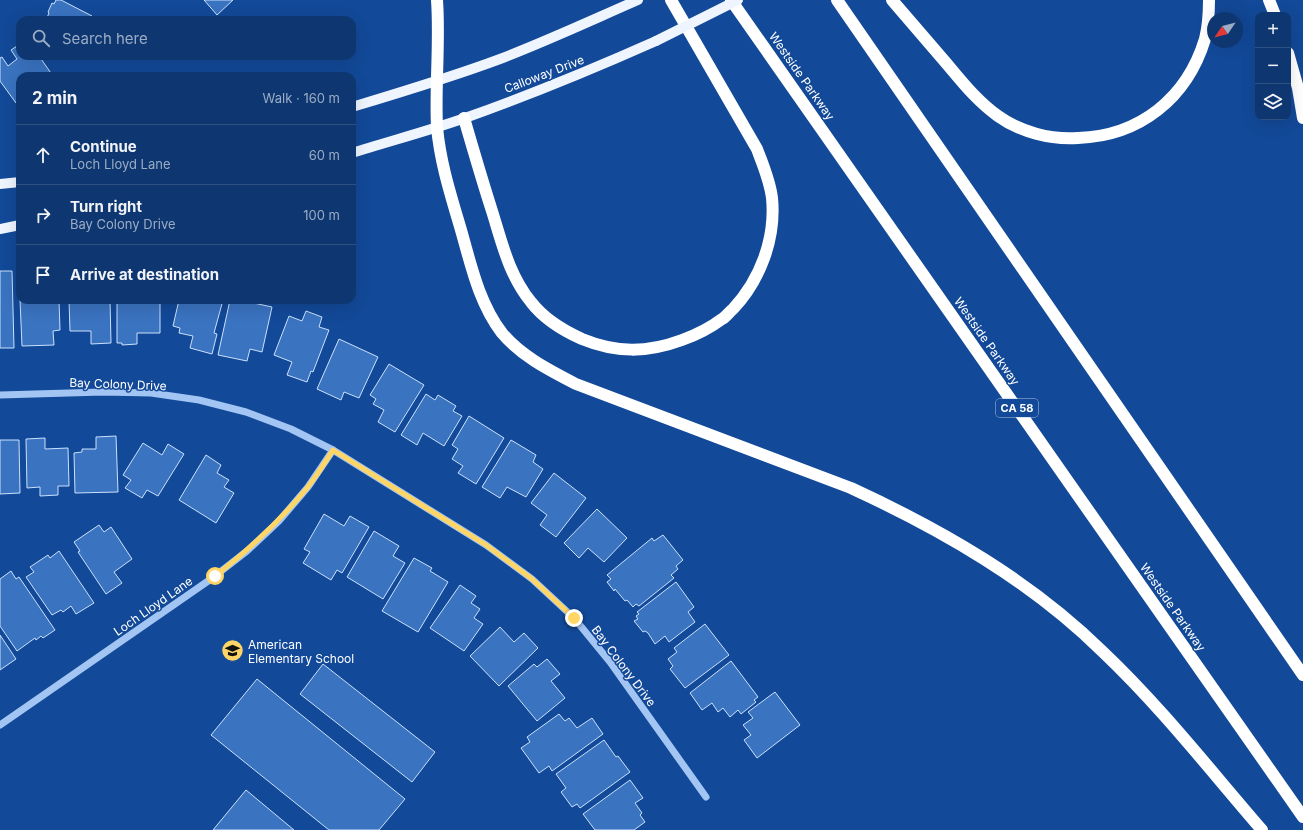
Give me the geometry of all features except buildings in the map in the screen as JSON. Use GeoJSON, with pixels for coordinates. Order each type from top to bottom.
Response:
{"type":"FeatureCollection","features":[{"type":"Feature","properties":{"kind":"highway"},"geometry":{"type":"LineString","coordinates":[[437,0],[439,26],[437,127],[442,167],[480,295],[492,318],[503,333],[520,351],[547,369],[576,384],[851,488],[891,506],[950,538],[992,565],[1054,609],[1103,651],[1155,705],[1262,830]]}},
{"type":"Feature","properties":{"kind":"highway"},"geometry":{"type":"LineString","coordinates":[[464,118],[506,256],[515,280],[531,303],[548,320],[568,333],[593,344],[617,350],[646,350],[669,345],[696,334],[723,319],[743,298],[757,277],[766,253],[772,224],[772,198],[767,175],[757,149],[671,0]]}},
{"type":"Feature","properties":{"kind":"highway","name":"Westside Parkway"},"geometry":{"type":"LineString","coordinates":[[731,0],[1303,817]]}},
{"type":"Feature","properties":{"kind":"highway"},"geometry":{"type":"LineString","coordinates":[[837,0],[1303,675]]}},
{"type":"Feature","properties":{"kind":"highway"},"geometry":{"type":"LineString","coordinates":[[892,0],[982,104],[999,117],[1020,128],[1043,135],[1064,139],[1088,138],[1111,134],[1131,127],[1150,116],[1170,99],[1183,84],[1196,63],[1205,38],[1209,14],[1209,0]]}},
{"type":"Feature","properties":{"kind":"highway"},"geometry":{"type":"LineString","coordinates":[[1269,0],[1274,12]]}},
{"type":"Feature","properties":{"kind":"highway"},"geometry":{"type":"LineString","coordinates":[[1291,63],[1298,88],[1303,118]]}},
{"type":"Feature","properties":{"kind":"main road","name":"Calloway Drive"},"geometry":{"type":"LineString","coordinates":[[356,152],[437,127],[516,100],[591,70],[656,41],[738,0]]}},
{"type":"Feature","properties":{"kind":"main road"},"geometry":{"type":"LineString","coordinates":[[356,105],[437,81],[501,58],[634,2]]}},
{"type":"Feature","properties":{"kind":"main road"},"geometry":{"type":"LineString","coordinates":[[0,184],[16,182]]}},
{"type":"Feature","properties":{"kind":"main road"},"geometry":{"type":"LineString","coordinates":[[0,229],[16,226]]}},
{"type":"Feature","properties":{"kind":"street","name":"Bay Colony Drive"},"geometry":{"type":"LineString","coordinates":[[0,395],[124,392],[151,393],[199,400],[246,412],[290,429],[333,450],[486,545],[532,579],[574,618],[610,662],[706,797]]}},
{"type":"Feature","properties":{"kind":"street","name":"Loch Lloyd Lane"},"geometry":{"type":"LineString","coordinates":[[0,725],[211,579],[247,551],[279,520],[308,487],[333,450]]}},
{"type":"Feature","properties":{"kind":"place","name":"American Elementary School"},"geometry":{"type":"Point","coordinates":[233,651]}},
{"type":"Feature","properties":{"kind":"route"},"geometry":{"type":"LineString","coordinates":[[215,576],[247,551],[279,520],[308,487],[333,450],[486,545],[532,579],[574,618]]}}]}
